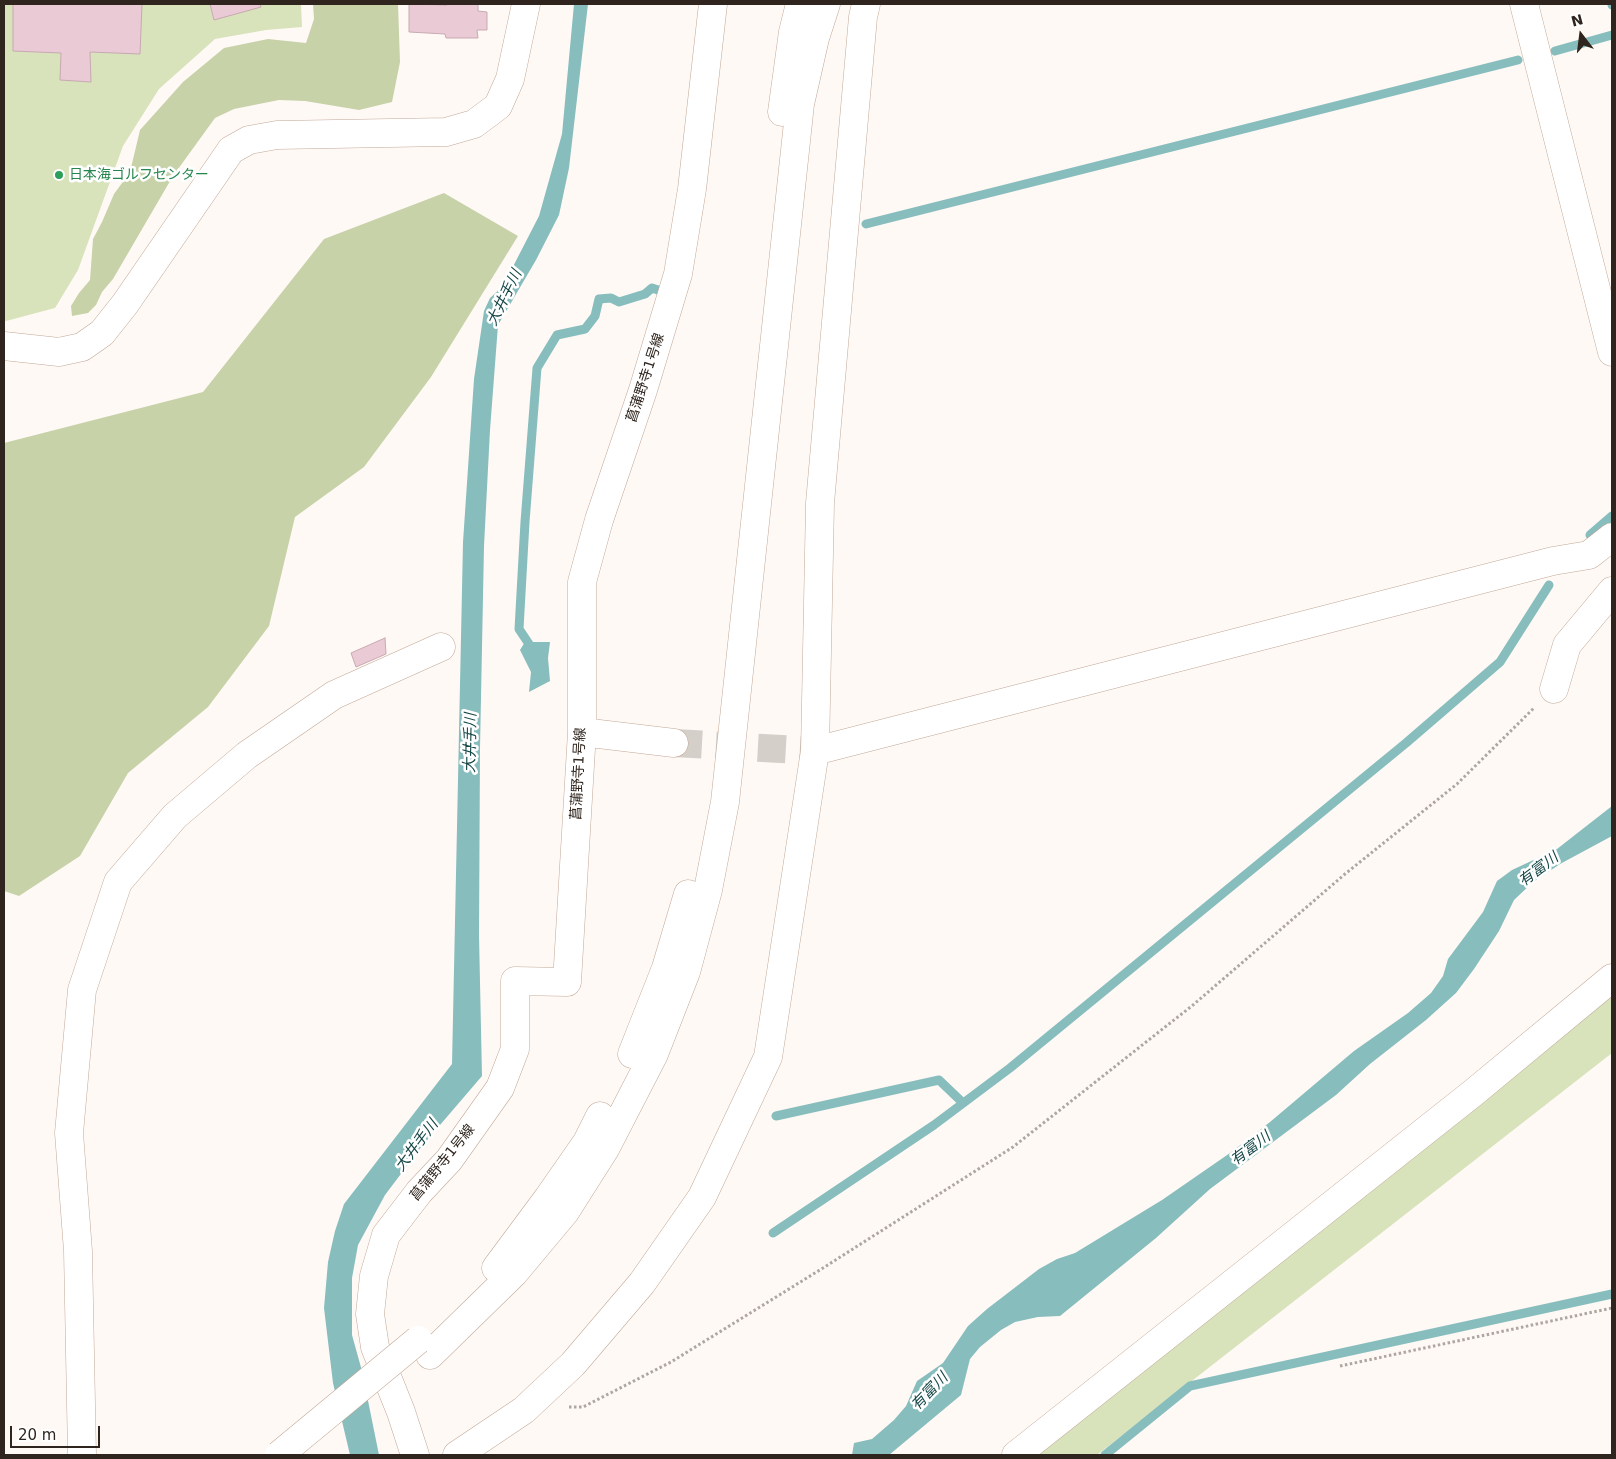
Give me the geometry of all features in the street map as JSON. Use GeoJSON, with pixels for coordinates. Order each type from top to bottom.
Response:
{"type":"FeatureCollection","features":[{"type":"Feature","properties":{"kind":"main road"},"geometry":{"type":"LineString","coordinates":[[4,346],[59,352],[82,346],[102,333],[125,304],[231,150],[249,140],[277,134],[446,132],[474,124],[498,106],[506,88],[512,70],[526,4]]}},
{"type":"Feature","properties":{"kind":"main road","name":"菖蒲野寺1号線"},"geometry":{"type":"LineString","coordinates":[[415,1455],[401,1412],[375,1346],[370,1314],[374,1276],[386,1235],[419,1192],[448,1160],[500,1088],[515,1049],[515,981],[568,982],[582,732],[582,582],[678,274],[692,189],[713,4]]}},
{"type":"Feature","properties":{"kind":"main road"},"geometry":{"type":"LineString","coordinates":[[308,1455],[424,1348],[500,1264],[587,1142],[636,1046],[666,968],[690,888],[706,800],[740,477],[783,105],[800,4]]}},
{"type":"Feature","properties":{"kind":"main road"},"geometry":{"type":"LineString","coordinates":[[279,1455],[424,1348],[514,1274],[565,1212],[605,1149],[654,1054],[686,972],[708,890],[724,802],[800,104],[815,38],[826,4]]}},
{"type":"Feature","properties":{"kind":"main road"},"geometry":{"type":"LineString","coordinates":[[457,1455],[524,1410],[573,1364],[642,1283],[702,1197],[768,1057],[815,751],[820,503],[863,17],[866,4]]}},
{"type":"Feature","properties":{"kind":"main road"},"geometry":{"type":"LineString","coordinates":[[1524,4],[1612,352]]}},
{"type":"Feature","properties":{"kind":"main road"},"geometry":{"type":"LineString","coordinates":[[815,751],[1553,561],[1589,555],[1612,536]]}},
{"type":"Feature","properties":{"kind":"main road"},"geometry":{"type":"LineString","coordinates":[[1554,689],[1567,645],[1612,592]]}},
{"type":"Feature","properties":{"kind":"main road"},"geometry":{"type":"LineString","coordinates":[[82,1455],[78,1251],[69,1133],[82,990],[118,882],[175,816],[247,754],[334,695],[441,647]]}},
{"type":"Feature","properties":{"kind":"main road"},"geometry":{"type":"LineString","coordinates":[[582,732],[674,742]]}},
{"type":"Feature","properties":{"kind":"main road"},"geometry":{"type":"LineString","coordinates":[[1016,1455],[1473,1093],[1612,978]]}},
{"type":"Feature","properties":{"kind":"path"},"geometry":{"type":"LineString","coordinates":[[524,1410],[583,1407],[670,1362],[823,1268],[1014,1146],[1193,1005],[1345,874],[1457,784],[1554,689]]}},
{"type":"Feature","properties":{"kind":"path"},"geometry":{"type":"LineString","coordinates":[[1340,1366],[1612,1308]]}},
{"type":"Feature","properties":{"kind":"green space","name":"日本海ゴルフセンター"},"geometry":{"type":"Polygon","coordinates":[[[4,4],[301,4],[302,27],[266,30],[215,39],[159,89],[123,146],[78,270],[55,308],[6,321],[4,320],[4,4]]]}},
{"type":"Feature","properties":{"kind":"green space"},"geometry":{"type":"Polygon","coordinates":[[[313,4],[398,4],[400,62],[392,102],[359,110],[305,101],[279,100],[234,109],[215,118],[173,176],[113,279],[102,292],[96,305],[88,313],[72,316],[71,306],[90,280],[93,239],[114,194],[130,172],[140,130],[183,82],[224,48],[268,39],[306,43],[314,19],[313,4]]]}},
{"type":"Feature","properties":{"kind":"green space"},"geometry":{"type":"Polygon","coordinates":[[[444,193],[518,236],[431,377],[364,467],[295,517],[269,626],[208,707],[128,773],[80,856],[19,896],[4,891],[4,443],[203,392],[324,239],[444,193]]]}},
{"type":"Feature","properties":{"kind":"green space"},"geometry":{"type":"Polygon","coordinates":[[[1612,987],[1612,1053],[1097,1455],[1030,1455],[1612,987]]]}},
{"type":"Feature","properties":{"kind":"water","name":"大井手川"},"geometry":{"type":"Polygon","coordinates":[[[574,4],[588,4],[569,168],[559,215],[536,260],[498,325],[484,546],[479,935],[482,1076],[422,1146],[385,1195],[358,1245],[352,1278],[352,1335],[362,1371],[379,1455],[350,1455],[333,1383],[324,1308],[328,1262],[344,1204],[452,1064],[463,542],[474,379],[484,311],[490,298],[503,286],[539,216],[562,134],[574,4]]]}},
{"type":"Feature","properties":{"kind":"water"},"geometry":{"type":"Polygon","coordinates":[[[525,642],[550,642],[548,658],[550,681],[529,692],[531,672],[520,650],[525,642]]]}},
{"type":"Feature","properties":{"kind":"water","name":"有富川"},"geometry":{"type":"Polygon","coordinates":[[[1612,806],[1612,836],[1560,864],[1532,883],[1514,900],[1499,931],[1474,969],[1456,993],[1426,1020],[1370,1064],[1336,1095],[1210,1189],[1156,1238],[1060,1316],[1038,1317],[1015,1322],[1001,1330],[980,1347],[970,1359],[961,1395],[889,1455],[852,1455],[854,1443],[872,1439],[894,1420],[906,1406],[917,1381],[943,1363],[968,1326],[987,1309],[1039,1269],[1057,1259],[1075,1253],[1162,1200],[1230,1153],[1354,1051],[1408,1013],[1431,993],[1443,976],[1448,959],[1483,912],[1497,881],[1512,870],[1557,849],[1612,806]]]}},
{"type":"Feature","properties":{"kind":"building"},"geometry":{"type":"Polygon","coordinates":[[[13,4],[142,4],[140,54],[90,52],[91,82],[60,80],[61,53],[13,51],[13,4]]]}},
{"type":"Feature","properties":{"kind":"building"},"geometry":{"type":"Polygon","coordinates":[[[210,4],[260,4],[261,7],[214,20],[210,4]]]}},
{"type":"Feature","properties":{"kind":"building"},"geometry":{"type":"Polygon","coordinates":[[[409,4],[478,4],[478,11],[487,12],[487,30],[477,30],[478,38],[446,38],[445,34],[409,32],[409,4]]]}},
{"type":"Feature","properties":{"kind":"building"},"geometry":{"type":"Polygon","coordinates":[[[385,638],[386,654],[356,667],[351,653],[385,638]]]}},
{"type":"Feature","properties":{"kind":"waterway"},"geometry":{"type":"LineString","coordinates":[[1555,51],[1612,35]]}},
{"type":"Feature","properties":{"kind":"waterway"},"geometry":{"type":"LineString","coordinates":[[866,224],[1518,60]]}},
{"type":"Feature","properties":{"kind":"waterway"},"geometry":{"type":"LineString","coordinates":[[533,650],[519,629],[537,368],[557,335],[585,329],[595,316],[599,299],[611,298],[619,302],[645,294],[652,288],[658,290]]}},
{"type":"Feature","properties":{"kind":"waterway"},"geometry":{"type":"LineString","coordinates":[[1590,535],[1612,516]]}},
{"type":"Feature","properties":{"kind":"waterway"},"geometry":{"type":"LineString","coordinates":[[773,1233],[934,1125],[1010,1068],[1406,743],[1500,662],[1549,585]]}},
{"type":"Feature","properties":{"kind":"waterway"},"geometry":{"type":"LineString","coordinates":[[776,1116],[939,1080],[962,1102]]}},
{"type":"Feature","properties":{"kind":"waterway"},"geometry":{"type":"LineString","coordinates":[[1105,1455],[1190,1386],[1612,1294]]}},
{"type":"Feature","properties":{"kind":"tunnel"},"geometry":{"type":"LineString","coordinates":[[674,743],[815,751]]}},
{"type":"Feature","properties":{"kind":"place","name":"日本海ゴルフセンター"},"geometry":{"type":"Point","coordinates":[59,175]}}]}
